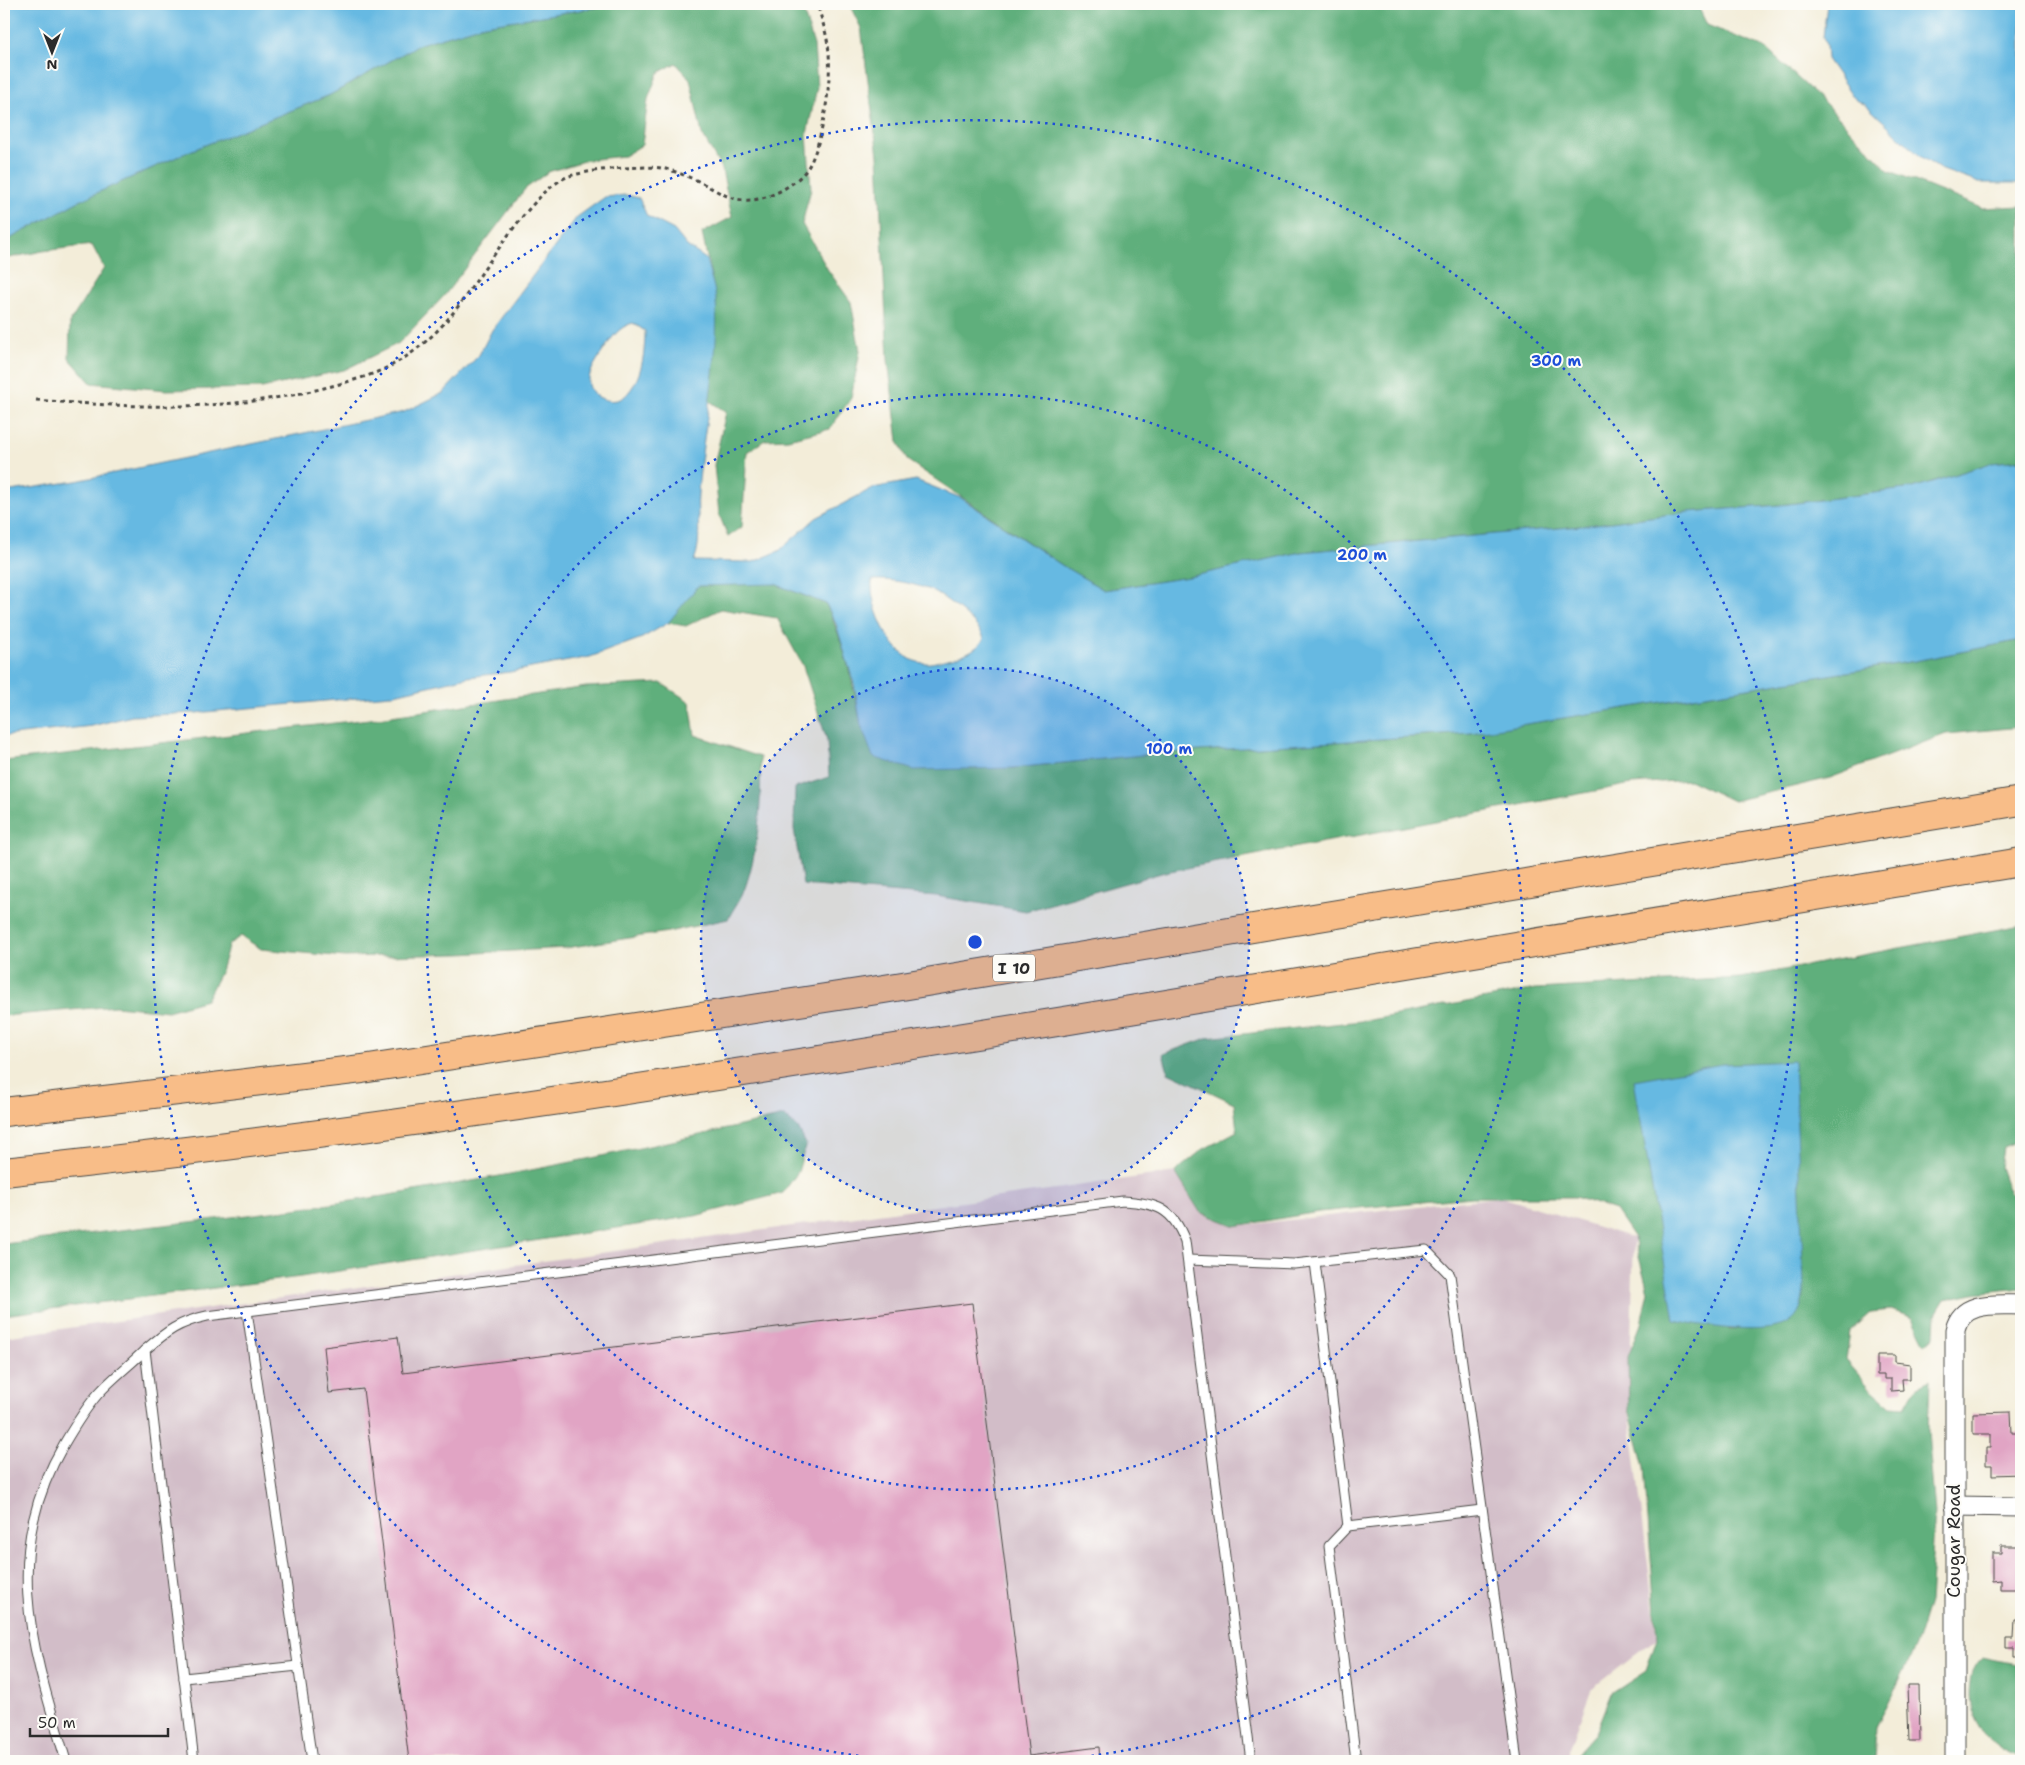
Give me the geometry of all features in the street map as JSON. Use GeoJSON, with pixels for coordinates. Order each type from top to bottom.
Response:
{"type":"FeatureCollection","features":[{"type":"Feature","properties":{"kind":"highway","name":"I 10"},"geometry":{"type":"LineString","coordinates":[[4,1112],[362,1069],[884,989],[2021,801]]}},
{"type":"Feature","properties":{"kind":"highway"},"geometry":{"type":"LineString","coordinates":[[4,1172],[99,1162],[542,1102],[796,1064],[2021,862]]}},
{"type":"Feature","properties":{"kind":"street","name":"Cougar Road"},"geometry":{"type":"LineString","coordinates":[[1955,1761],[1955,1330],[1957,1320],[1969,1309],[1980,1306],[2021,1305]]}},
{"type":"Feature","properties":{"kind":"street"},"geometry":{"type":"LineString","coordinates":[[1954,1506],[2021,1507]]}},
{"type":"Feature","properties":{"kind":"lane"},"geometry":{"type":"LineString","coordinates":[[66,1761],[36,1658],[28,1611],[25,1571],[27,1541],[36,1502],[51,1465],[74,1426],[98,1394],[170,1328],[188,1320],[247,1311],[1124,1201],[1155,1205],[1170,1214],[1180,1226],[1185,1241],[1250,1761]]}},
{"type":"Feature","properties":{"kind":"lane"},"geometry":{"type":"LineString","coordinates":[[1188,1260],[1294,1264],[1426,1250],[1450,1275],[1517,1761]]}},
{"type":"Feature","properties":{"kind":"lane"},"geometry":{"type":"LineString","coordinates":[[1315,1262],[1348,1526]]}},
{"type":"Feature","properties":{"kind":"lane"},"geometry":{"type":"LineString","coordinates":[[247,1311],[312,1761]]}},
{"type":"Feature","properties":{"kind":"lane"},"geometry":{"type":"LineString","coordinates":[[145,1350],[194,1761]]}},
{"type":"Feature","properties":{"kind":"lane"},"geometry":{"type":"LineString","coordinates":[[1356,1761],[1329,1546],[1348,1526],[1482,1510]]}},
{"type":"Feature","properties":{"kind":"lane"},"geometry":{"type":"LineString","coordinates":[[184,1678],[298,1666]]}},
{"type":"Feature","properties":{"kind":"path"},"geometry":{"type":"LineString","coordinates":[[36,400],[122,407],[192,407],[238,404],[301,394],[344,383],[394,364],[430,338],[452,314],[542,192],[568,176],[632,168],[660,168],[694,179],[722,195],[744,200],[764,199],[786,188],[810,166],[819,140],[827,95],[828,46],[817,4]]}},
{"type":"Feature","properties":{"kind":"shaded area"},"geometry":{"type":"Polygon","coordinates":[[[1175,1172],[1235,1226],[1501,1197],[1634,1238],[1629,1409],[1657,1638],[1591,1690],[1565,1761],[4,1761],[4,1337],[1175,1172]]]}},
{"type":"Feature","properties":{"kind":"green space"},"geometry":{"type":"Polygon","coordinates":[[[619,4],[801,4],[814,45],[817,87],[807,134],[811,189],[802,224],[828,270],[851,302],[860,351],[851,398],[830,429],[788,439],[765,440],[747,452],[742,527],[728,537],[719,514],[714,465],[726,412],[708,400],[714,362],[716,299],[702,233],[732,217],[722,170],[702,134],[690,79],[676,63],[658,73],[648,99],[642,145],[624,156],[587,160],[548,172],[525,189],[444,296],[399,343],[344,370],[262,388],[166,390],[91,383],[69,358],[70,322],[104,268],[92,245],[43,251],[4,259],[4,242],[79,201],[190,151],[330,95],[420,44],[484,25],[619,4]]]}},
{"type":"Feature","properties":{"kind":"green space"},"geometry":{"type":"Polygon","coordinates":[[[849,4],[1697,4],[1707,25],[1765,48],[1824,102],[1888,170],[1982,208],[2021,206],[2021,460],[1991,463],[1913,488],[1781,505],[1688,512],[1581,526],[1301,552],[1189,577],[1104,590],[1063,566],[907,460],[898,441],[888,360],[878,156],[861,28],[849,4]]]}},
{"type":"Feature","properties":{"kind":"green space"},"geometry":{"type":"Polygon","coordinates":[[[772,583],[826,604],[838,633],[847,663],[861,725],[1013,768],[1153,754],[1471,733],[1915,661],[2021,640],[2021,727],[1946,734],[1830,778],[1733,801],[1689,780],[1632,784],[1165,872],[1026,911],[936,896],[803,885],[794,829],[795,788],[829,777],[827,740],[803,666],[777,618],[721,609],[686,626],[668,623],[697,586],[772,583]]]}},
{"type":"Feature","properties":{"kind":"green space"},"geometry":{"type":"Polygon","coordinates":[[[661,683],[690,702],[695,735],[760,757],[759,823],[754,857],[743,892],[728,919],[668,932],[565,948],[460,954],[345,957],[261,949],[241,936],[229,944],[221,971],[206,1000],[168,1011],[115,1006],[4,1016],[4,761],[378,718],[586,687],[661,683]]]}},
{"type":"Feature","properties":{"kind":"green space"},"geometry":{"type":"Polygon","coordinates":[[[2021,925],[2021,1140],[2003,1147],[2000,1167],[2007,1187],[2021,1206],[2021,1288],[1974,1293],[1945,1299],[1936,1314],[1935,1336],[1926,1344],[1913,1318],[1891,1310],[1871,1312],[1850,1331],[1846,1360],[1870,1388],[1891,1406],[1905,1407],[1917,1386],[1930,1380],[1928,1431],[1935,1513],[1929,1602],[1915,1647],[1876,1727],[1874,1761],[1570,1761],[1595,1733],[1611,1693],[1646,1670],[1657,1638],[1644,1467],[1629,1409],[1628,1357],[1641,1324],[1648,1291],[1634,1238],[1615,1210],[1575,1197],[1472,1197],[1319,1212],[1235,1226],[1200,1212],[1175,1172],[1202,1150],[1237,1131],[1234,1103],[1168,1072],[1163,1054],[1207,1038],[1370,1020],[1535,989],[1741,978],[2021,925]],[[1794,1062],[1722,1064],[1729,1330],[1773,1326],[1791,1317],[1798,1309],[1803,1298],[1794,1062]]]}},
{"type":"Feature","properties":{"kind":"green space"},"geometry":{"type":"Polygon","coordinates":[[[784,1116],[798,1128],[806,1144],[798,1172],[783,1193],[695,1216],[301,1277],[4,1315],[4,1244],[253,1214],[402,1193],[594,1158],[784,1116]]]}},
{"type":"Feature","properties":{"kind":"green space"},"geometry":{"type":"Polygon","coordinates":[[[1982,1657],[2021,1665],[2021,1757],[2009,1753],[1998,1746],[1981,1729],[1975,1718],[1971,1706],[1971,1681],[1974,1668],[1982,1657]]]}},
{"type":"Feature","properties":{"kind":"water"},"geometry":{"type":"Polygon","coordinates":[[[4,4],[619,4],[484,25],[420,44],[330,95],[190,151],[79,201],[4,242],[4,4]]]}},
{"type":"Feature","properties":{"kind":"water"},"geometry":{"type":"Polygon","coordinates":[[[1827,4],[2021,4],[2021,183],[1979,183],[1940,169],[1921,157],[1867,106],[1855,99],[1827,59],[1826,45],[1823,37],[1827,4]]]}},
{"type":"Feature","properties":{"kind":"water"},"geometry":{"type":"Polygon","coordinates":[[[626,195],[639,198],[647,216],[674,230],[687,246],[706,259],[713,285],[717,324],[713,373],[700,470],[698,544],[694,561],[753,562],[779,551],[816,518],[873,488],[916,480],[961,498],[1063,566],[1104,590],[1189,577],[1301,552],[1581,526],[1688,512],[1781,505],[1913,488],[1991,463],[2021,460],[2021,640],[1915,661],[1471,733],[1153,754],[1013,768],[914,770],[873,757],[861,725],[854,684],[836,624],[826,604],[775,584],[698,586],[668,623],[642,638],[590,657],[510,672],[468,677],[390,695],[195,713],[132,716],[92,726],[4,736],[4,492],[76,481],[404,412],[443,393],[479,355],[492,330],[577,217],[605,197],[626,195]],[[633,323],[623,327],[615,334],[591,372],[589,385],[592,391],[601,398],[614,401],[625,396],[631,390],[639,374],[643,357],[645,331],[633,323]],[[872,580],[875,604],[885,632],[893,644],[913,661],[931,663],[958,656],[973,650],[984,639],[969,618],[936,593],[908,583],[872,580]]]}},
{"type":"Feature","properties":{"kind":"water"},"geometry":{"type":"Polygon","coordinates":[[[1794,1061],[1804,1284],[1803,1299],[1798,1313],[1792,1320],[1782,1326],[1752,1330],[1700,1325],[1674,1320],[1634,1080],[1722,1064],[1794,1061]]]}},
{"type":"Feature","properties":{"kind":"building"},"geometry":{"type":"Polygon","coordinates":[[[972,1303],[1029,1756],[1099,1747],[1100,1761],[409,1761],[363,1389],[329,1393],[324,1347],[398,1337],[403,1373],[972,1303]]]}},
{"type":"Feature","properties":{"kind":"building"},"geometry":{"type":"Polygon","coordinates":[[[1877,1355],[1895,1355],[1895,1362],[1910,1364],[1910,1379],[1902,1379],[1903,1390],[1891,1391],[1891,1379],[1884,1379],[1884,1375],[1877,1375],[1877,1355]]]}},
{"type":"Feature","properties":{"kind":"building"},"geometry":{"type":"Polygon","coordinates":[[[2021,1367],[2021,1377],[2019,1377],[2018,1368],[2021,1367]]]}},
{"type":"Feature","properties":{"kind":"building"},"geometry":{"type":"Polygon","coordinates":[[[2011,1412],[2012,1433],[2021,1433],[2021,1474],[1992,1475],[1992,1465],[1986,1465],[1986,1448],[1990,1448],[1990,1434],[1973,1434],[1973,1413],[2011,1412]]]}},
{"type":"Feature","properties":{"kind":"building"},"geometry":{"type":"Polygon","coordinates":[[[2001,1546],[2021,1546],[2021,1589],[2001,1589],[2001,1580],[1992,1581],[1992,1553],[2001,1553],[2001,1546]]]}},
{"type":"Feature","properties":{"kind":"building"},"geometry":{"type":"Polygon","coordinates":[[[2015,1620],[2021,1620],[2021,1657],[2014,1657],[2014,1648],[2006,1648],[2006,1639],[2014,1639],[2015,1620]]]}},
{"type":"Feature","properties":{"kind":"building"},"geometry":{"type":"Polygon","coordinates":[[[1907,1686],[1919,1686],[1920,1741],[1909,1741],[1907,1686]]]}}]}
